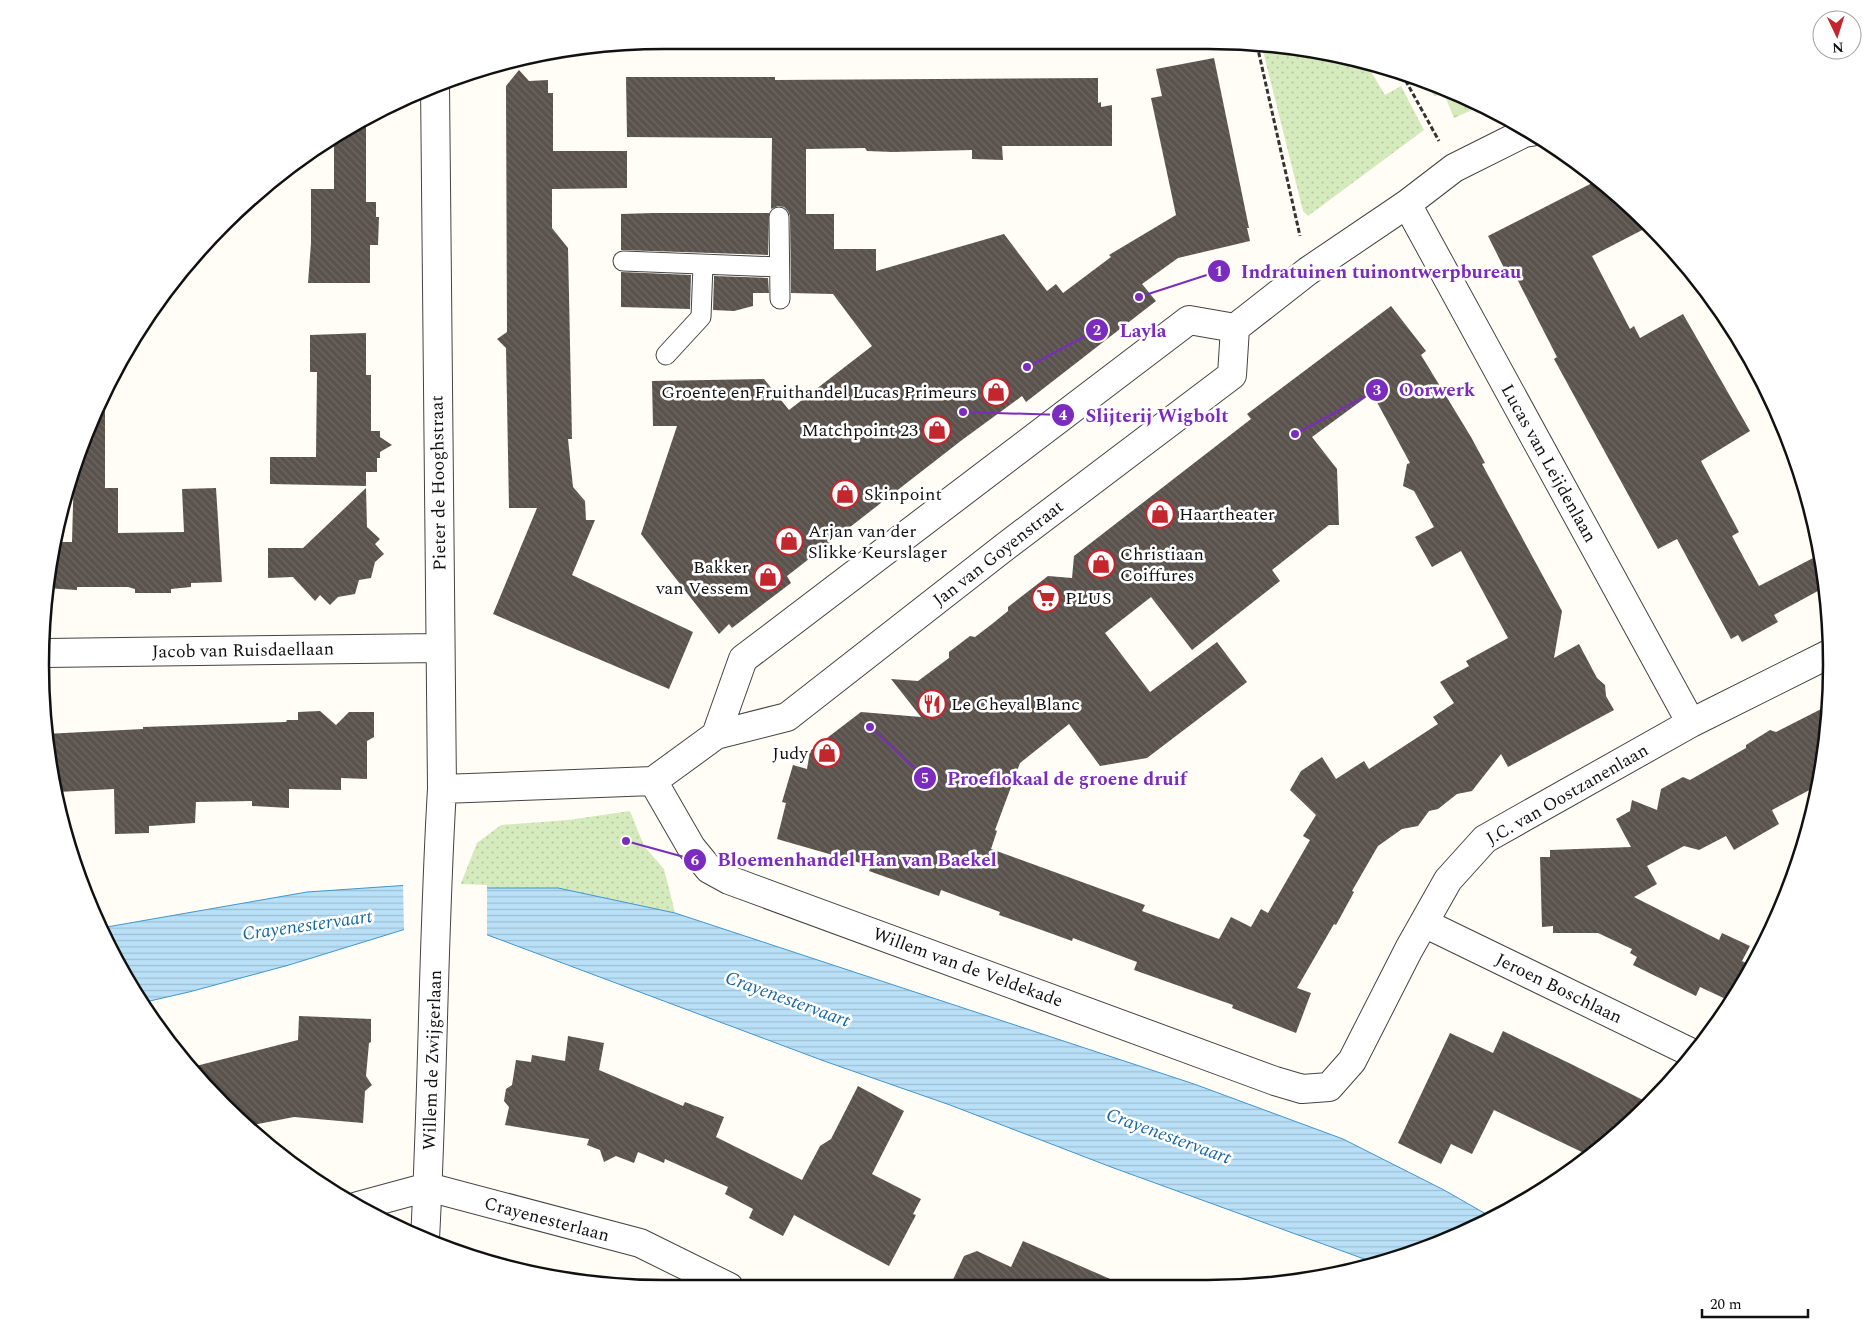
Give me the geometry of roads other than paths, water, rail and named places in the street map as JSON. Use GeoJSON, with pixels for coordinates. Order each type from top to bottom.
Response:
{"type":"FeatureCollection","features":[{"type":"Feature","properties":{"kind":"street","name":"Pieter de Hooghstraat"},"geometry":{"type":"LineString","coordinates":[[435,94],[442,789],[437,882]]}},
{"type":"Feature","properties":{"kind":"street"},"geometry":{"type":"LineString","coordinates":[[716,735],[742,659],[1189,320],[1245,321],[1308,271],[1407,204],[1454,168],[1521,135]]}},
{"type":"Feature","properties":{"kind":"street","name":"Lucas van Leijdenlaan"},"geometry":{"type":"LineString","coordinates":[[1407,204],[1691,723]]}},
{"type":"Feature","properties":{"kind":"street","name":"Jan van Goyenstraat"},"geometry":{"type":"LineString","coordinates":[[653,782],[716,735],[787,717],[1006,546],[1232,375],[1245,321]]}},
{"type":"Feature","properties":{"kind":"street","name":"Jacob van Ruisdaellaan"},"geometry":{"type":"LineString","coordinates":[[49,652],[440,648]]}},
{"type":"Feature","properties":{"kind":"street","name":"J.C. van Oostzanenlaan"},"geometry":{"type":"LineString","coordinates":[[1328,1087],[1352,1061],[1448,880],[1485,839],[1691,723],[1823,657]]}},
{"type":"Feature","properties":{"kind":"street"},"geometry":{"type":"LineString","coordinates":[[442,789],[653,782]]}},
{"type":"Feature","properties":{"kind":"street","name":"Willem van de Veldekade"},"geometry":{"type":"LineString","coordinates":[[653,782],[690,847],[709,868],[729,880],[1275,1081],[1302,1089],[1328,1087]]}},
{"type":"Feature","properties":{"kind":"street","name":"Willem de Zwijgerlaan"},"geometry":{"type":"LineString","coordinates":[[425,1231],[437,882]]}},
{"type":"Feature","properties":{"kind":"street","name":"Jeroen Boschlaan"},"geometry":{"type":"LineString","coordinates":[[1424,923],[1686,1050]]}},
{"type":"Feature","properties":{"kind":"street","name":"Crayenesterlaan"},"geometry":{"type":"LineString","coordinates":[[367,1204],[428,1187],[640,1243],[715,1280]]}},
{"type":"Feature","properties":{"kind":"lane"},"geometry":{"type":"LineString","coordinates":[[779,217],[780,299]]}},
{"type":"Feature","properties":{"kind":"lane"},"geometry":{"type":"LineString","coordinates":[[623,261],[779,267]]}},
{"type":"Feature","properties":{"kind":"lane"},"geometry":{"type":"LineString","coordinates":[[666,355],[701,317],[703,265]]}},
{"type":"Feature","properties":{"kind":"water","name":"Crayenestervaart"},"geometry":{"type":"Polygon","coordinates":[[[410,885],[459,888],[558,888],[675,913],[1194,1084],[1343,1139],[1444,1190],[1486,1214],[1405,1248],[1365,1259],[1111,1167],[950,1105],[824,1061],[485,934],[409,928],[289,965],[149,1001],[131,972],[108,927],[307,892],[410,885]]]}},
{"type":"Feature","properties":{"kind":"place","name":"Indratuinen tuinontwerpbureau"},"geometry":{"type":"Point","coordinates":[1139,297]}},
{"type":"Feature","properties":{"kind":"place","name":"Layla"},"geometry":{"type":"Point","coordinates":[1027,367]}},
{"type":"Feature","properties":{"kind":"place","name":"Groente en Fruithandel Lucas Primeurs"},"geometry":{"type":"Point","coordinates":[996,392]}},
{"type":"Feature","properties":{"kind":"place","name":"Slijterij Wigbolt"},"geometry":{"type":"Point","coordinates":[963,412]}},
{"type":"Feature","properties":{"kind":"place","name":"Matchpoint 23"},"geometry":{"type":"Point","coordinates":[937,430]}},
{"type":"Feature","properties":{"kind":"place","name":"Oorwerk"},"geometry":{"type":"Point","coordinates":[1295,434]}},
{"type":"Feature","properties":{"kind":"place","name":"Skinpoint"},"geometry":{"type":"Point","coordinates":[845,494]}},
{"type":"Feature","properties":{"kind":"place","name":"Haartheater"},"geometry":{"type":"Point","coordinates":[1160,514]}},
{"type":"Feature","properties":{"kind":"place","name":"Arjan van der Slikke Keurslager"},"geometry":{"type":"Point","coordinates":[789,541]}},
{"type":"Feature","properties":{"kind":"place","name":"Christiaan Coiffures"},"geometry":{"type":"Point","coordinates":[1101,564]}},
{"type":"Feature","properties":{"kind":"place","name":"Bakker van Vessem"},"geometry":{"type":"Point","coordinates":[768,577]}},
{"type":"Feature","properties":{"kind":"place","name":"PLUS"},"geometry":{"type":"Point","coordinates":[1046,598]}},
{"type":"Feature","properties":{"kind":"place","name":"Le Cheval Blanc"},"geometry":{"type":"Point","coordinates":[932,704]}},
{"type":"Feature","properties":{"kind":"place","name":"Proeflokaal de groene druif"},"geometry":{"type":"Point","coordinates":[870,727]}},
{"type":"Feature","properties":{"kind":"place","name":"Judy"},"geometry":{"type":"Point","coordinates":[827,753]}},
{"type":"Feature","properties":{"kind":"place","name":"Bloemenhandel Han van Baekel"},"geometry":{"type":"Point","coordinates":[626,841]}}]}
